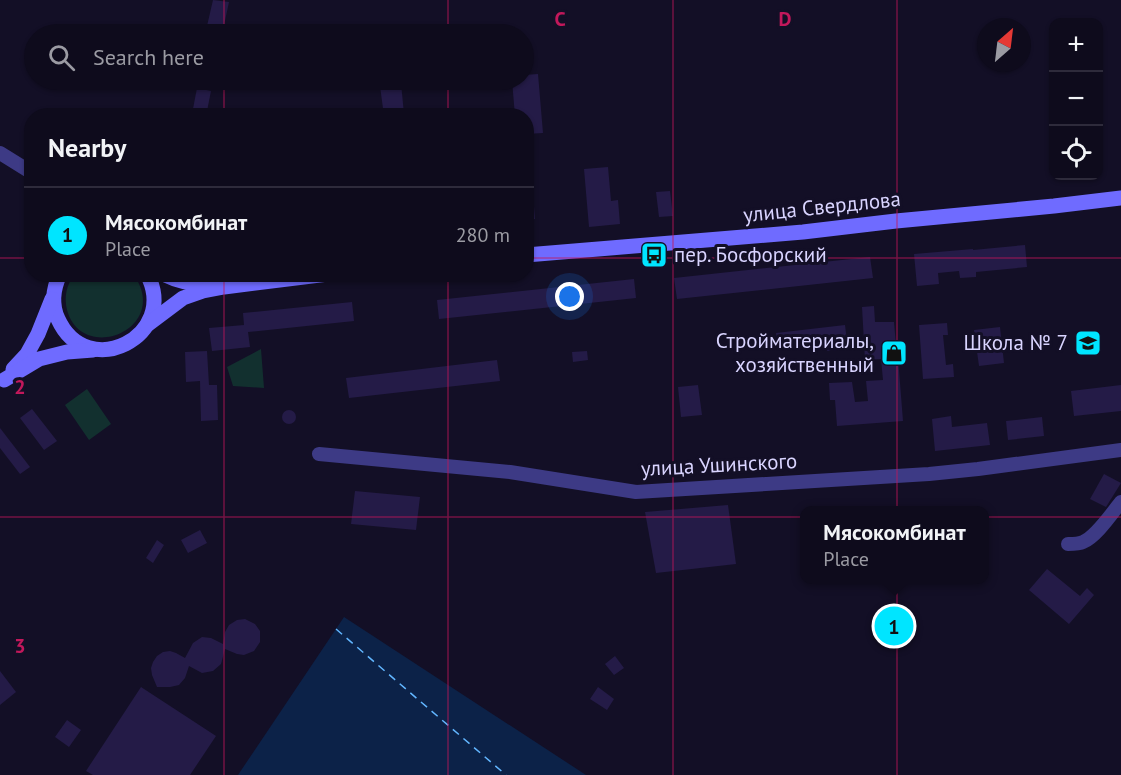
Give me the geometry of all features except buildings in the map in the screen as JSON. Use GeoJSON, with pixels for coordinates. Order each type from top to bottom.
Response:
{"type":"FeatureCollection","features":[{"type":"Feature","properties":{"kind":"main road","name":"улица Свердлова"},"geometry":{"type":"LineString","coordinates":[[534,254],[804,232],[1121,198]]}},
{"type":"Feature","properties":{"kind":"main road"},"geometry":{"type":"LineString","coordinates":[[2,382],[27,354],[38,334],[56,282]]}},
{"type":"Feature","properties":{"kind":"main road"},"geometry":{"type":"LineString","coordinates":[[147,326],[153,310],[154,293],[150,282]]}},
{"type":"Feature","properties":{"kind":"main road"},"geometry":{"type":"LineString","coordinates":[[184,282],[225,286]]}},
{"type":"Feature","properties":{"kind":"main road"},"geometry":{"type":"LineString","coordinates":[[2,382],[39,359],[52,355],[121,347],[136,338],[147,326],[183,298],[225,286],[259,282]]}},
{"type":"Feature","properties":{"kind":"main road"},"geometry":{"type":"LineString","coordinates":[[54,294],[55,313],[62,327],[73,339],[84,346],[102,350]]}},
{"type":"Feature","properties":{"kind":"street"},"geometry":{"type":"LineString","coordinates":[[0,153],[24,168]]}},
{"type":"Feature","properties":{"kind":"street","name":"улица Ушинского"},"geometry":{"type":"LineString","coordinates":[[319,454],[510,472],[636,492],[928,474],[1121,450]]}},
{"type":"Feature","properties":{"kind":"street"},"geometry":{"type":"LineString","coordinates":[[1068,544],[1082,543],[1102,526],[1121,502]]}},
{"type":"Feature","properties":{"kind":"green space"},"geometry":{"type":"Polygon","coordinates":[[[70,282],[137,282],[142,294],[141,311],[133,324],[120,333],[105,337],[89,335],[76,327],[67,310],[66,291],[70,282]]]}},
{"type":"Feature","properties":{"kind":"green space"},"geometry":{"type":"Polygon","coordinates":[[[261,349],[264,388],[233,386],[227,367],[261,349]]]}},
{"type":"Feature","properties":{"kind":"green space"},"geometry":{"type":"Polygon","coordinates":[[[87,389],[111,424],[89,440],[65,405],[87,389]]]}},
{"type":"Feature","properties":{"kind":"water"},"geometry":{"type":"Polygon","coordinates":[[[344,617],[586,775],[238,775],[344,617]]]}},
{"type":"Feature","properties":{"kind":"ferry route"},"geometry":{"type":"LineString","coordinates":[[336,629],[506,775]]}},
{"type":"Feature","properties":{"kind":"place","name":"пер. Босфорский"},"geometry":{"type":"Point","coordinates":[654,255]}},
{"type":"Feature","properties":{"kind":"place","name":"Школа № 7"},"geometry":{"type":"Point","coordinates":[1088,343]}},
{"type":"Feature","properties":{"kind":"place","name":"Стройматериалы, хозяйственный"},"geometry":{"type":"Point","coordinates":[894,353]}},
{"type":"Feature","properties":{"kind":"place","name":"Мясокомбинат"},"geometry":{"type":"Point","coordinates":[894,626]}}]}
